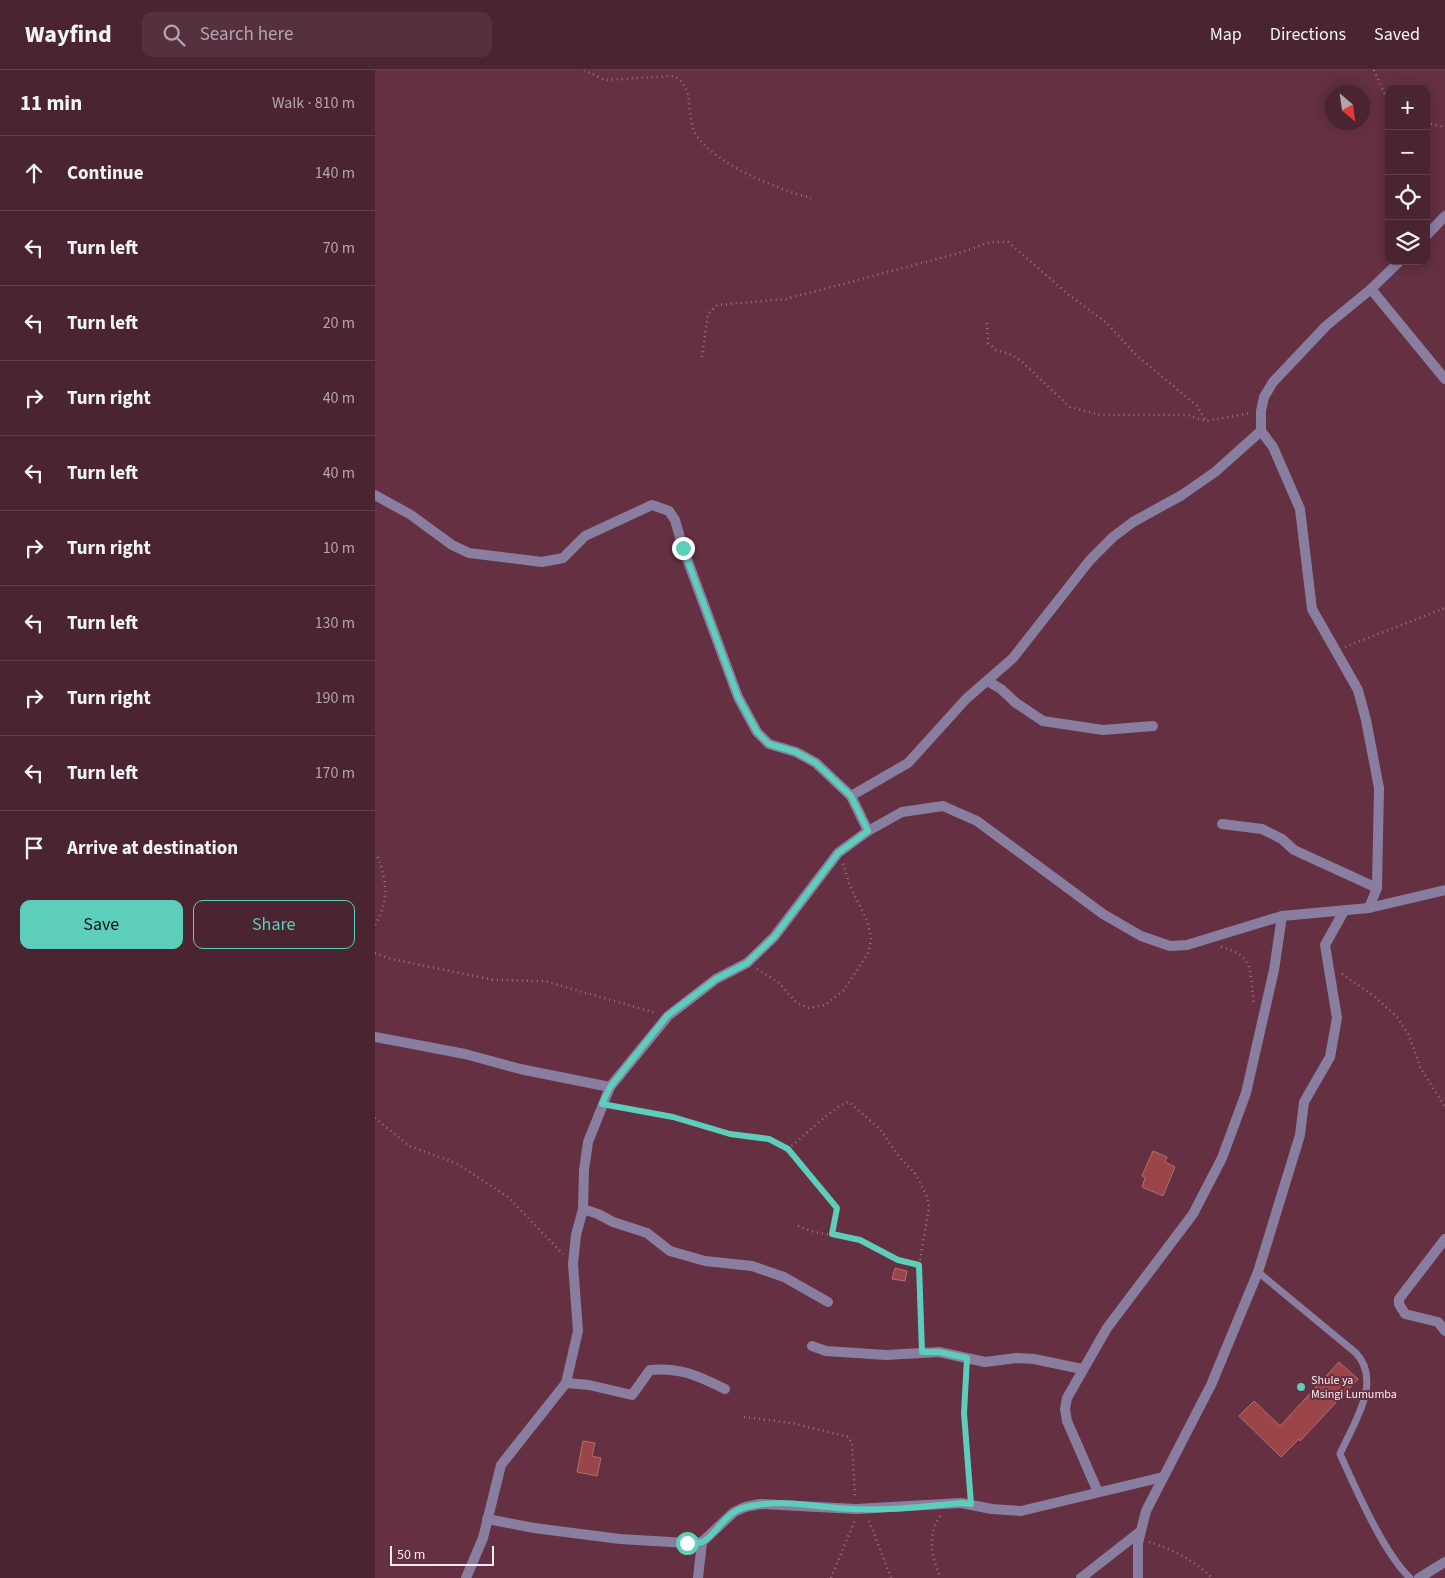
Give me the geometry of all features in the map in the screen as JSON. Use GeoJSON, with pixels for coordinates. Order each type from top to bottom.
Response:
{"type":"FeatureCollection","features":[{"type":"Feature","properties":{"kind":"street"},"geometry":{"type":"LineString","coordinates":[[1430,232],[1445,216]]}},
{"type":"Feature","properties":{"kind":"street"},"geometry":{"type":"LineString","coordinates":[[1369,908],[1377,888],[1379,788],[1358,690],[1311,609],[1300,509],[1273,447],[1261,430],[1261,411],[1264,398],[1273,382],[1326,326],[1371,289],[1396,265]]}},
{"type":"Feature","properties":{"kind":"street"},"geometry":{"type":"LineString","coordinates":[[1371,289],[1445,379]]}},
{"type":"Feature","properties":{"kind":"street"},"geometry":{"type":"LineString","coordinates":[[851,796],[908,763],[966,700],[989,682],[1013,658],[1090,560],[1113,537],[1133,522],[1182,495],[1215,472],[1261,430]]}},
{"type":"Feature","properties":{"kind":"street"},"geometry":{"type":"LineString","coordinates":[[375,494],[411,515],[452,545],[469,553],[543,562],[563,558],[585,536],[652,505],[669,511],[675,520],[683,548],[738,697],[757,732],[769,744],[796,752],[816,763],[851,796],[868,831]]}},
{"type":"Feature","properties":{"kind":"street"},"geometry":{"type":"LineString","coordinates":[[989,682],[1001,689],[1016,703],[1043,720],[1103,730],[1153,726]]}},
{"type":"Feature","properties":{"kind":"street"},"geometry":{"type":"LineString","coordinates":[[466,1578],[483,1538],[501,1465],[566,1383],[578,1331],[573,1264],[576,1234],[583,1209],[584,1170],[588,1142],[610,1087],[667,1016],[716,979],[747,963],[774,937],[838,853],[868,831],[902,812],[943,806],[977,821],[1103,914],[1141,936],[1170,946],[1187,945],[1282,916],[1369,908],[1445,890]]}},
{"type":"Feature","properties":{"kind":"street"},"geometry":{"type":"LineString","coordinates":[[1222,824],[1261,829],[1282,839],[1294,850],[1377,888]]}},
{"type":"Feature","properties":{"kind":"street"},"geometry":{"type":"LineString","coordinates":[[1138,1578],[1137,1554],[1146,1511],[1185,1439],[1211,1385],[1258,1272],[1300,1135],[1304,1102],[1330,1057],[1337,1018],[1325,945],[1344,911]]}},
{"type":"Feature","properties":{"kind":"street"},"geometry":{"type":"LineString","coordinates":[[1098,1492],[1067,1421],[1065,1409],[1067,1398],[1082,1369],[1122,1305],[1193,1214],[1223,1158],[1246,1093],[1274,970],[1282,916]]}},
{"type":"Feature","properties":{"kind":"street"},"geometry":{"type":"LineString","coordinates":[[375,1038],[465,1054],[520,1070],[610,1087]]}},
{"type":"Feature","properties":{"kind":"street"},"geometry":{"type":"LineString","coordinates":[[583,1209],[613,1222],[647,1233],[669,1251],[705,1261],[752,1266],[776,1274],[828,1302]]}},
{"type":"Feature","properties":{"kind":"street"},"geometry":{"type":"LineString","coordinates":[[1445,1239],[1399,1299],[1399,1304],[1405,1314],[1438,1322],[1445,1331]]}},
{"type":"Feature","properties":{"kind":"street"},"geometry":{"type":"LineString","coordinates":[[812,1346],[826,1351],[886,1355],[939,1352],[985,1362],[1017,1358],[1034,1359],[1082,1369]]}},
{"type":"Feature","properties":{"kind":"street"},"geometry":{"type":"LineString","coordinates":[[566,1383],[589,1385],[632,1395],[650,1370],[661,1369],[692,1372],[725,1389]]}},
{"type":"Feature","properties":{"kind":"street"},"geometry":{"type":"LineString","coordinates":[[487,1519],[534,1528],[621,1539],[687,1543],[701,1542],[709,1537],[725,1519],[745,1507],[783,1504],[870,1509],[971,1504],[992,1509],[1021,1511],[1163,1477]]}},
{"type":"Feature","properties":{"kind":"street"},"geometry":{"type":"LineString","coordinates":[[1081,1578],[1140,1535]]}},
{"type":"Feature","properties":{"kind":"street"},"geometry":{"type":"LineString","coordinates":[[698,1578],[701,1542]]}},
{"type":"Feature","properties":{"kind":"street"},"geometry":{"type":"LineString","coordinates":[[1419,1578],[1445,1562]]}},
{"type":"Feature","properties":{"kind":"lane"},"geometry":{"type":"LineString","coordinates":[[1258,1272],[1356,1353],[1367,1371],[1368,1387],[1340,1454],[1373,1521],[1401,1569],[1410,1578]]}},
{"type":"Feature","properties":{"kind":"path"},"geometry":{"type":"LineString","coordinates":[[584,70],[605,80],[673,76],[682,80],[687,88],[691,122],[696,135],[707,148],[757,179],[778,189],[811,198]]}},
{"type":"Feature","properties":{"kind":"path"},"geometry":{"type":"LineString","coordinates":[[1374,70],[1385,94]]}},
{"type":"Feature","properties":{"kind":"path"},"geometry":{"type":"LineString","coordinates":[[1430,124],[1445,127]]}},
{"type":"Feature","properties":{"kind":"path"},"geometry":{"type":"LineString","coordinates":[[702,357],[708,314],[717,305],[786,299],[955,254],[991,242],[1009,242],[1069,295],[1107,323],[1135,353],[1197,406],[1206,421]]}},
{"type":"Feature","properties":{"kind":"path"},"geometry":{"type":"LineString","coordinates":[[987,322],[987,343],[996,350],[1012,355],[1022,362],[1070,407],[1100,415],[1188,416],[1206,421],[1261,411]]}},
{"type":"Feature","properties":{"kind":"path"},"geometry":{"type":"LineString","coordinates":[[1337,651],[1445,608]]}},
{"type":"Feature","properties":{"kind":"path"},"geometry":{"type":"LineString","coordinates":[[747,963],[778,982],[796,1002],[807,1008],[825,1005],[843,991],[869,952],[871,938],[867,920],[850,886],[847,870],[838,853]]}},
{"type":"Feature","properties":{"kind":"path"},"geometry":{"type":"LineString","coordinates":[[375,925],[384,904],[386,882],[377,855]]}},
{"type":"Feature","properties":{"kind":"path"},"geometry":{"type":"LineString","coordinates":[[1216,946],[1238,951],[1247,959],[1254,1008]]}},
{"type":"Feature","properties":{"kind":"path"},"geometry":{"type":"LineString","coordinates":[[375,953],[391,959],[494,980],[544,981],[667,1016]]}},
{"type":"Feature","properties":{"kind":"path"},"geometry":{"type":"LineString","coordinates":[[1328,965],[1374,996],[1397,1017],[1409,1035],[1421,1067],[1445,1107]]}},
{"type":"Feature","properties":{"kind":"path"},"geometry":{"type":"LineString","coordinates":[[788,1149],[817,1127],[837,1106],[846,1102],[855,1106],[880,1129],[915,1173],[926,1193],[929,1208],[919,1265],[922,1352]]}},
{"type":"Feature","properties":{"kind":"path"},"geometry":{"type":"LineString","coordinates":[[602,1104],[673,1117],[730,1134],[769,1139],[788,1149],[837,1208],[832,1234]]}},
{"type":"Feature","properties":{"kind":"path"},"geometry":{"type":"LineString","coordinates":[[375,1118],[409,1146],[456,1163],[508,1197],[573,1264]]}},
{"type":"Feature","properties":{"kind":"path"},"geometry":{"type":"LineString","coordinates":[[798,1226],[814,1232],[860,1240],[898,1260],[919,1265]]}},
{"type":"Feature","properties":{"kind":"path"},"geometry":{"type":"LineString","coordinates":[[967,1358],[964,1413],[971,1504]]}},
{"type":"Feature","properties":{"kind":"path"},"geometry":{"type":"LineString","coordinates":[[745,1417],[791,1423],[849,1437],[852,1444],[856,1509],[849,1537],[831,1578]]}},
{"type":"Feature","properties":{"kind":"path"},"geometry":{"type":"LineString","coordinates":[[941,1578],[935,1563],[931,1543],[935,1525],[951,1504]]}},
{"type":"Feature","properties":{"kind":"path"},"geometry":{"type":"LineString","coordinates":[[870,1509],[870,1526],[886,1560],[891,1578]]}},
{"type":"Feature","properties":{"kind":"path"},"geometry":{"type":"LineString","coordinates":[[1140,1535],[1183,1555],[1198,1564],[1213,1578]]}},
{"type":"Feature","properties":{"kind":"building"},"geometry":{"type":"Polygon","coordinates":[[[1153,1151],[1167,1157],[1165,1162],[1175,1167],[1163,1196],[1142,1187],[1145,1178],[1142,1176],[1153,1151]]]}},
{"type":"Feature","properties":{"kind":"building"},"geometry":{"type":"Polygon","coordinates":[[[895,1268],[907,1271],[905,1281],[892,1279],[895,1268]]]}},
{"type":"Feature","properties":{"kind":"building"},"geometry":{"type":"Polygon","coordinates":[[[1339,1362],[1358,1379],[1300,1441],[1299,1439],[1281,1457],[1239,1416],[1254,1401],[1280,1426],[1339,1362]]]}},
{"type":"Feature","properties":{"kind":"building"},"geometry":{"type":"Polygon","coordinates":[[[583,1441],[595,1443],[592,1456],[601,1458],[597,1476],[577,1472],[583,1441]]]}},
{"type":"Feature","properties":{"kind":"place","name":"Shule ya Msingi Lumumba"},"geometry":{"type":"Point","coordinates":[1301,1387]}},
{"type":"Feature","properties":{"kind":"route"},"geometry":{"type":"LineString","coordinates":[[683,548],[738,697],[757,732],[769,744],[796,752],[816,763],[841,785],[851,796],[868,831],[838,853],[774,937],[747,963],[716,979],[667,1016],[610,1087],[602,1104],[673,1117],[730,1134],[769,1139],[788,1149],[837,1208],[832,1234],[860,1240],[898,1260],[919,1265],[922,1352],[939,1352],[967,1358],[964,1413],[971,1504],[961,1503],[897,1509],[856,1509],[811,1505],[761,1504],[745,1507],[735,1512],[718,1526],[709,1537],[701,1542],[687,1543]]}}]}
